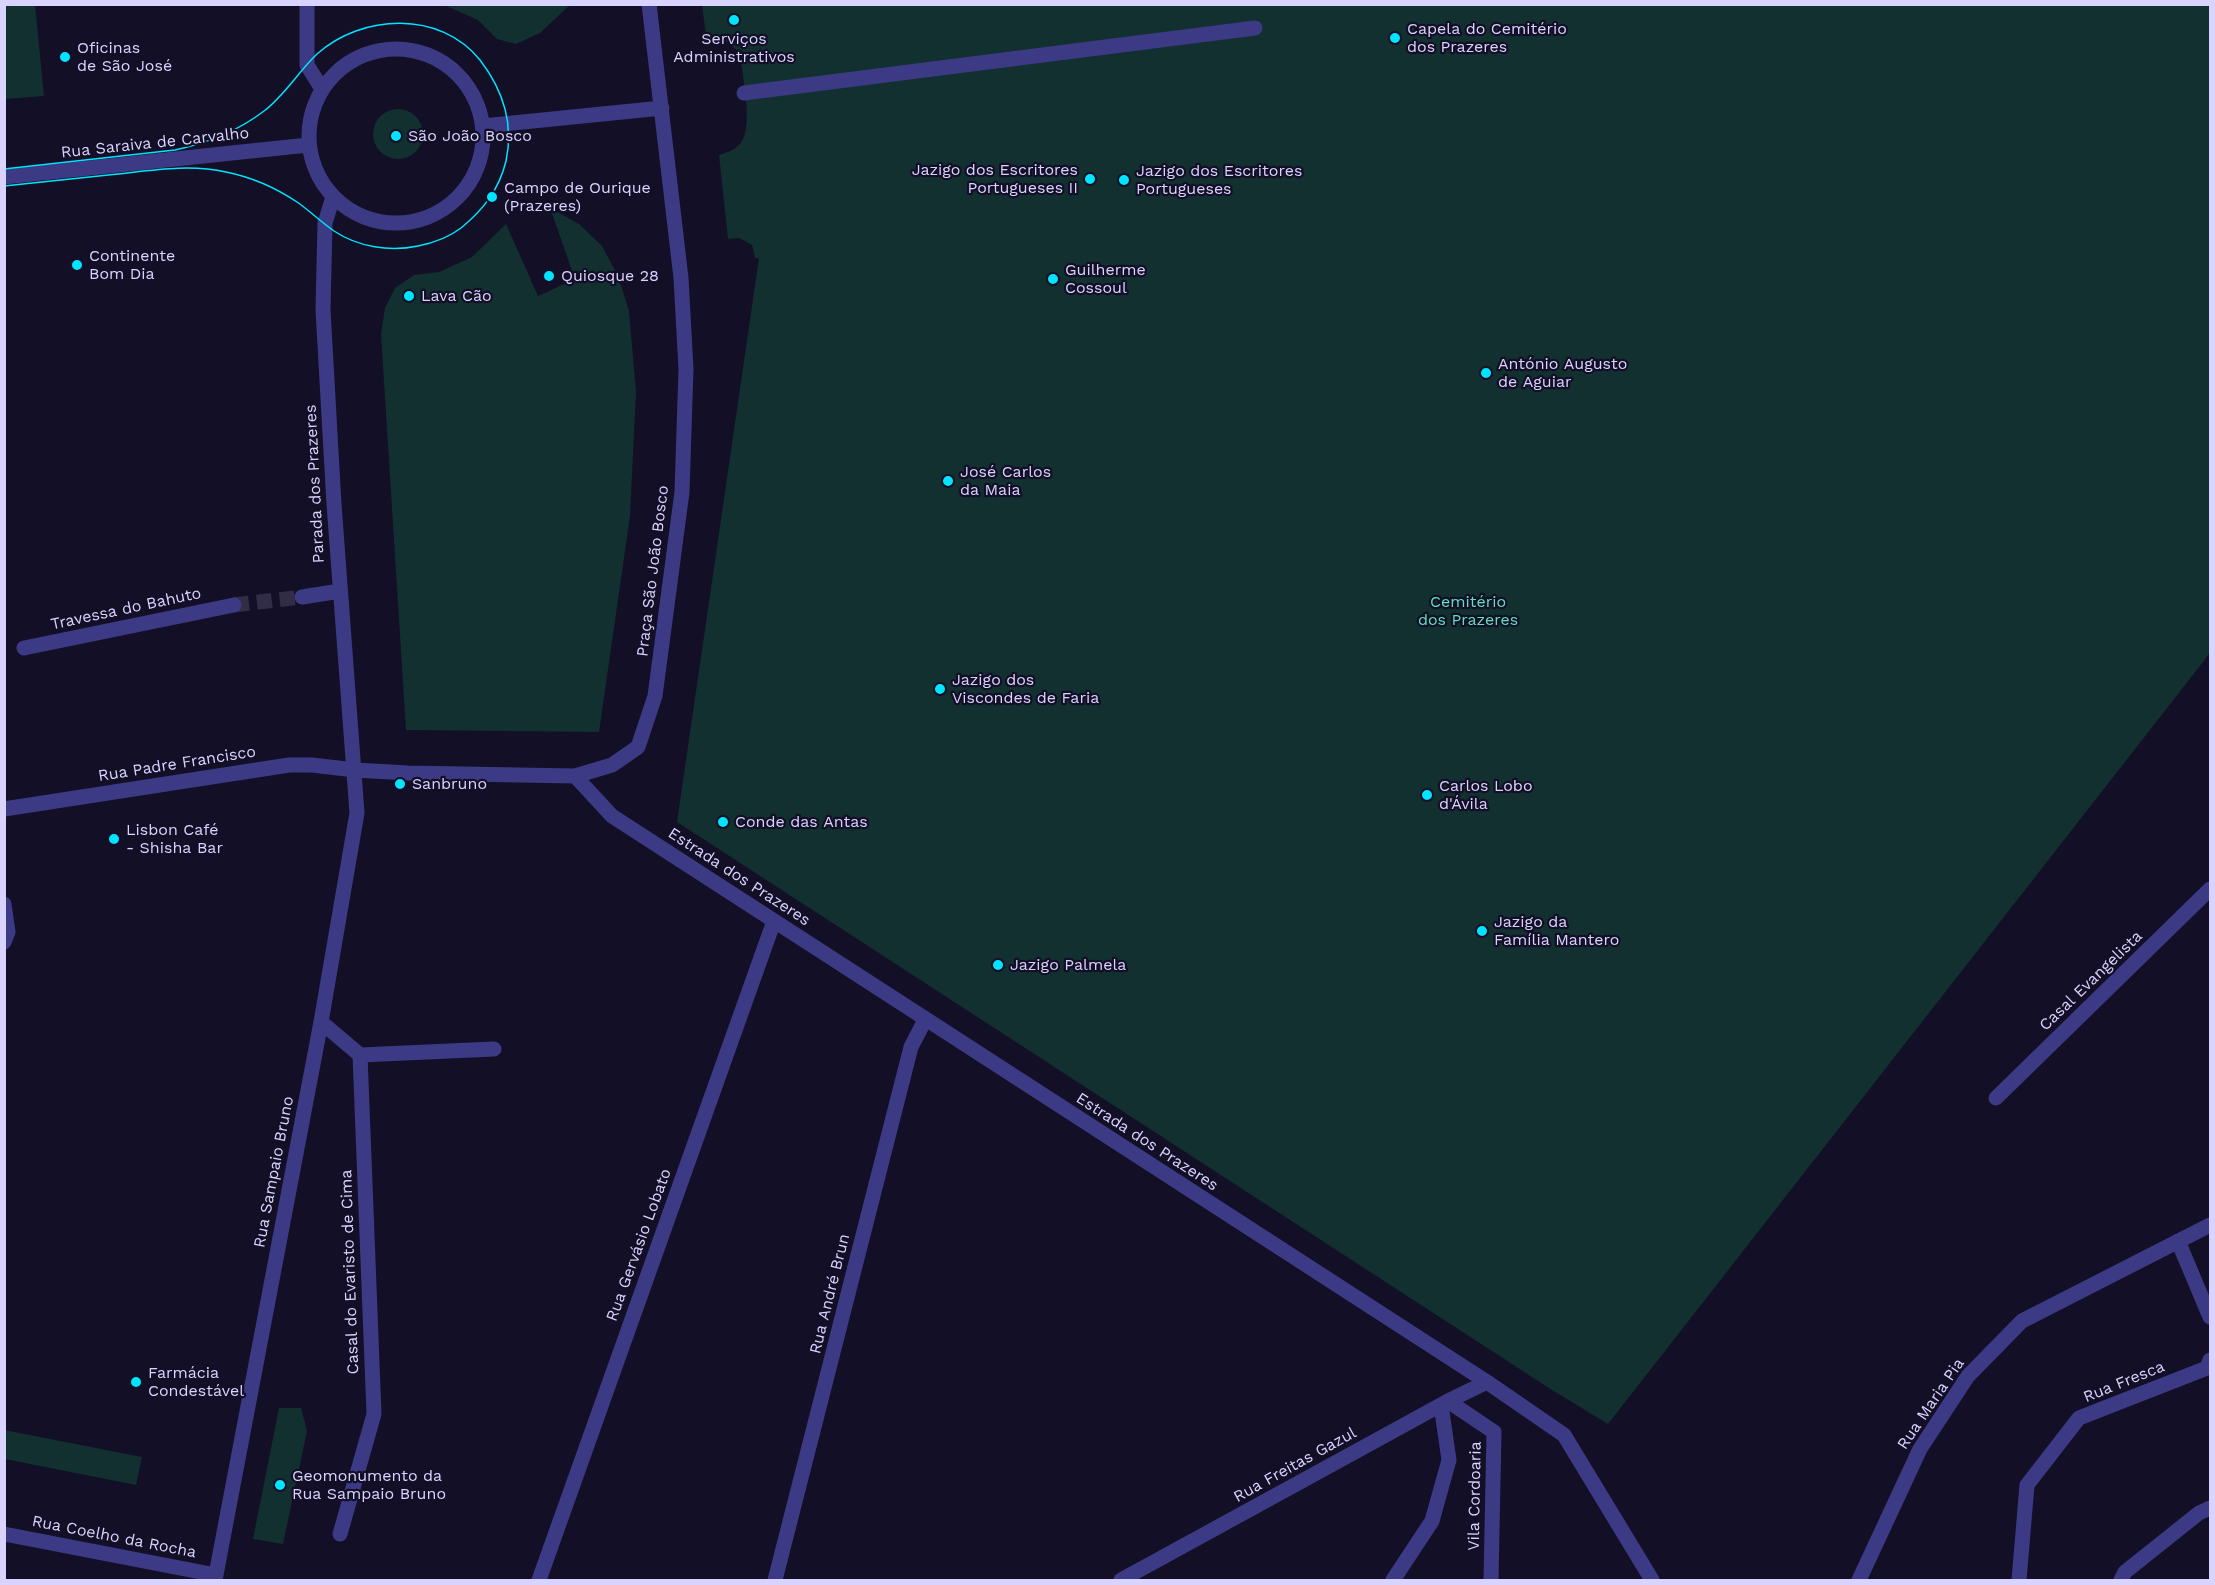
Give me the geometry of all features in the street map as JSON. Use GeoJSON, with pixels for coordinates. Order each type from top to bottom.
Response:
{"type":"FeatureCollection","features":[{"type":"Feature","properties":{"kind":"street"},"geometry":{"type":"LineString","coordinates":[[307,4],[308,65],[322,89]]}},
{"type":"Feature","properties":{"kind":"street","name":"Praça São João Bosco"},"geometry":{"type":"LineString","coordinates":[[355,770],[575,776],[612,765],[638,747],[656,696],[682,492],[686,369],[684,323],[650,4]]}},
{"type":"Feature","properties":{"kind":"street"},"geometry":{"type":"LineString","coordinates":[[744,93],[1255,28]]}},
{"type":"Feature","properties":{"kind":"street"},"geometry":{"type":"LineString","coordinates":[[386,49],[406,49],[442,62],[458,75],[474,98],[483,126],[478,165],[470,183],[442,210],[405,223],[386,223],[366,218],[349,210],[333,197],[321,182],[308,145],[313,107],[322,89],[334,74],[349,62],[367,53],[386,49]]}},
{"type":"Feature","properties":{"kind":"street"},"geometry":{"type":"LineString","coordinates":[[483,126],[662,108]]}},
{"type":"Feature","properties":{"kind":"street","name":"Rua Saraiva de Carvalho"},"geometry":{"type":"LineString","coordinates":[[4,177],[308,145]]}},
{"type":"Feature","properties":{"kind":"street","name":"Parada dos Prazeres"},"geometry":{"type":"LineString","coordinates":[[333,197],[325,224],[323,310],[340,591],[355,770]]}},
{"type":"Feature","properties":{"kind":"street"},"geometry":{"type":"LineString","coordinates":[[302,597],[340,591]]}},
{"type":"Feature","properties":{"kind":"street","name":"Travessa do Bahuto"},"geometry":{"type":"LineString","coordinates":[[24,648],[234,605]]}},
{"type":"Feature","properties":{"kind":"street","name":"Rua Padre Francisco"},"geometry":{"type":"LineString","coordinates":[[4,809],[289,765],[355,770]]}},
{"type":"Feature","properties":{"kind":"street","name":"Rua Sampaio Bruno"},"geometry":{"type":"LineString","coordinates":[[216,1578],[321,1022],[357,813],[355,770]]}},
{"type":"Feature","properties":{"kind":"street","name":"Estrada dos Prazeres"},"geometry":{"type":"LineString","coordinates":[[575,776],[612,816],[1487,1382],[1564,1435],[1652,1581]]}},
{"type":"Feature","properties":{"kind":"street","name":"Casal Evangelista"},"geometry":{"type":"LineString","coordinates":[[1996,1098],[2211,889]]}},
{"type":"Feature","properties":{"kind":"street"},"geometry":{"type":"LineString","coordinates":[[4,904],[8,932],[4,942]]}},
{"type":"Feature","properties":{"kind":"street","name":"Rua Gervásio Lobato"},"geometry":{"type":"LineString","coordinates":[[539,1581],[774,921]]}},
{"type":"Feature","properties":{"kind":"street","name":"Rua André Brun"},"geometry":{"type":"LineString","coordinates":[[775,1581],[911,1047],[925,1020]]}},
{"type":"Feature","properties":{"kind":"street"},"geometry":{"type":"LineString","coordinates":[[321,1022],[360,1055],[494,1048]]}},
{"type":"Feature","properties":{"kind":"street","name":"Casal do Evaristo de Cima"},"geometry":{"type":"LineString","coordinates":[[340,1534],[374,1414],[360,1055]]}},
{"type":"Feature","properties":{"kind":"street","name":"Rua Maria Pia"},"geometry":{"type":"LineString","coordinates":[[1859,1581],[1920,1449],[1968,1376],[2022,1321],[2211,1226]]}},
{"type":"Feature","properties":{"kind":"street"},"geometry":{"type":"LineString","coordinates":[[2178,1241],[2211,1317]]}},
{"type":"Feature","properties":{"kind":"street","name":"Rua Fresca"},"geometry":{"type":"LineString","coordinates":[[2019,1581],[2027,1485],[2079,1418],[2207,1368],[2211,1360]]}},
{"type":"Feature","properties":{"kind":"street","name":"Rua Freitas Gazul"},"geometry":{"type":"LineString","coordinates":[[1121,1581],[1487,1382]]}},
{"type":"Feature","properties":{"kind":"street"},"geometry":{"type":"LineString","coordinates":[[1393,1581],[1432,1521],[1449,1460],[1445,1403]]}},
{"type":"Feature","properties":{"kind":"street","name":"Vila Cordoaria"},"geometry":{"type":"LineString","coordinates":[[1445,1403],[1494,1432],[1491,1581]]}},
{"type":"Feature","properties":{"kind":"street"},"geometry":{"type":"LineString","coordinates":[[2121,1581],[2125,1572],[2199,1513],[2211,1508]]}},
{"type":"Feature","properties":{"kind":"street","name":"Rua Coelho da Rocha"},"geometry":{"type":"LineString","coordinates":[[4,1534],[216,1578]]}},
{"type":"Feature","properties":{"kind":"green space"},"geometry":{"type":"Polygon","coordinates":[[[5,4],[35,5],[44,96],[5,99],[5,4]]]}},
{"type":"Feature","properties":{"kind":"green space"},"geometry":{"type":"Polygon","coordinates":[[[444,5],[570,5],[540,33],[516,44],[497,39],[478,20],[444,5]]]}},
{"type":"Feature","properties":{"kind":"green space","name":"Cemitério dos Prazeres"},"geometry":{"type":"Polygon","coordinates":[[[702,5],[2210,5],[2210,653],[1608,1424],[1552,1390],[677,822],[759,258],[755,258],[752,245],[739,238],[728,239],[719,155],[737,147],[745,133],[747,111],[740,53],[720,36],[706,35],[702,5]]]}},
{"type":"Feature","properties":{"kind":"green space"},"geometry":{"type":"Polygon","coordinates":[[[398,109],[416,116],[423,134],[416,152],[398,159],[380,152],[373,134],[380,116],[398,109]]]}},
{"type":"Feature","properties":{"kind":"green space"},"geometry":{"type":"Polygon","coordinates":[[[550,208],[579,224],[602,246],[618,276],[629,311],[636,391],[630,516],[599,732],[406,730],[381,334],[385,308],[395,288],[414,275],[439,272],[472,257],[506,224],[538,296],[575,279],[550,208]]]}},
{"type":"Feature","properties":{"kind":"green space","name":"Geomonumento da Rua Sampaio Bruno"},"geometry":{"type":"Polygon","coordinates":[[[279,1408],[301,1408],[307,1431],[283,1544],[253,1539],[279,1408]]]}},
{"type":"Feature","properties":{"kind":"green space"},"geometry":{"type":"Polygon","coordinates":[[[4,1430],[142,1457],[136,1485],[5,1459],[4,1430]]]}},
{"type":"Feature","properties":{"kind":"tunnel"},"geometry":{"type":"LineString","coordinates":[[234,605],[302,597]]}},
{"type":"Feature","properties":{"kind":"tram line"},"geometry":{"type":"LineString","coordinates":[[4,169],[175,150],[211,140],[244,125],[264,111],[317,54],[335,41],[356,31],[378,25],[400,23],[444,32],[463,44],[480,60],[500,95],[505,108],[509,134],[503,171],[483,207],[451,235],[407,248],[374,247],[353,241],[334,231],[297,202],[272,188],[226,172],[186,168],[4,186]]}},
{"type":"Feature","properties":{"kind":"place","name":"Serviços Administrativos"},"geometry":{"type":"Point","coordinates":[734,20]}},
{"type":"Feature","properties":{"kind":"place","name":"Capela do Cemitério dos Prazeres"},"geometry":{"type":"Point","coordinates":[1395,38]}},
{"type":"Feature","properties":{"kind":"place","name":"Oficinas de São José"},"geometry":{"type":"Point","coordinates":[65,57]}},
{"type":"Feature","properties":{"kind":"place","name":"São João Bosco"},"geometry":{"type":"Point","coordinates":[396,136]}},
{"type":"Feature","properties":{"kind":"place","name":"Jazigo dos Escritores Portugueses II"},"geometry":{"type":"Point","coordinates":[1090,179]}},
{"type":"Feature","properties":{"kind":"place","name":"Jazigo dos Escritores Portugueses"},"geometry":{"type":"Point","coordinates":[1124,180]}},
{"type":"Feature","properties":{"kind":"place","name":"Campo de Ourique (Prazeres)"},"geometry":{"type":"Point","coordinates":[492,197]}},
{"type":"Feature","properties":{"kind":"place","name":"Continente Bom Dia"},"geometry":{"type":"Point","coordinates":[77,265]}},
{"type":"Feature","properties":{"kind":"place","name":"Quiosque 28"},"geometry":{"type":"Point","coordinates":[549,276]}},
{"type":"Feature","properties":{"kind":"place","name":"Guilherme Cossoul"},"geometry":{"type":"Point","coordinates":[1053,279]}},
{"type":"Feature","properties":{"kind":"place","name":"Lava Cão"},"geometry":{"type":"Point","coordinates":[409,296]}},
{"type":"Feature","properties":{"kind":"place","name":"António Augusto de Aguiar"},"geometry":{"type":"Point","coordinates":[1486,373]}},
{"type":"Feature","properties":{"kind":"place","name":"José Carlos da Maia"},"geometry":{"type":"Point","coordinates":[948,481]}},
{"type":"Feature","properties":{"kind":"place","name":"Jazigo dos Viscondes de Faria"},"geometry":{"type":"Point","coordinates":[940,689]}},
{"type":"Feature","properties":{"kind":"place","name":"Sanbruno"},"geometry":{"type":"Point","coordinates":[400,784]}},
{"type":"Feature","properties":{"kind":"place","name":"Carlos Lobo d'Ávila"},"geometry":{"type":"Point","coordinates":[1427,795]}},
{"type":"Feature","properties":{"kind":"place","name":"Conde das Antas"},"geometry":{"type":"Point","coordinates":[723,822]}},
{"type":"Feature","properties":{"kind":"place","name":"Lisbon Café - Shisha Bar"},"geometry":{"type":"Point","coordinates":[114,839]}},
{"type":"Feature","properties":{"kind":"place","name":"Jazigo da Família Mantero"},"geometry":{"type":"Point","coordinates":[1482,931]}},
{"type":"Feature","properties":{"kind":"place","name":"Jazigo Palmela"},"geometry":{"type":"Point","coordinates":[998,965]}},
{"type":"Feature","properties":{"kind":"place","name":"Farmácia Condestável"},"geometry":{"type":"Point","coordinates":[136,1382]}},
{"type":"Feature","properties":{"kind":"place","name":"Geomonumento da Rua Sampaio Bruno"},"geometry":{"type":"Point","coordinates":[280,1485]}}]}
